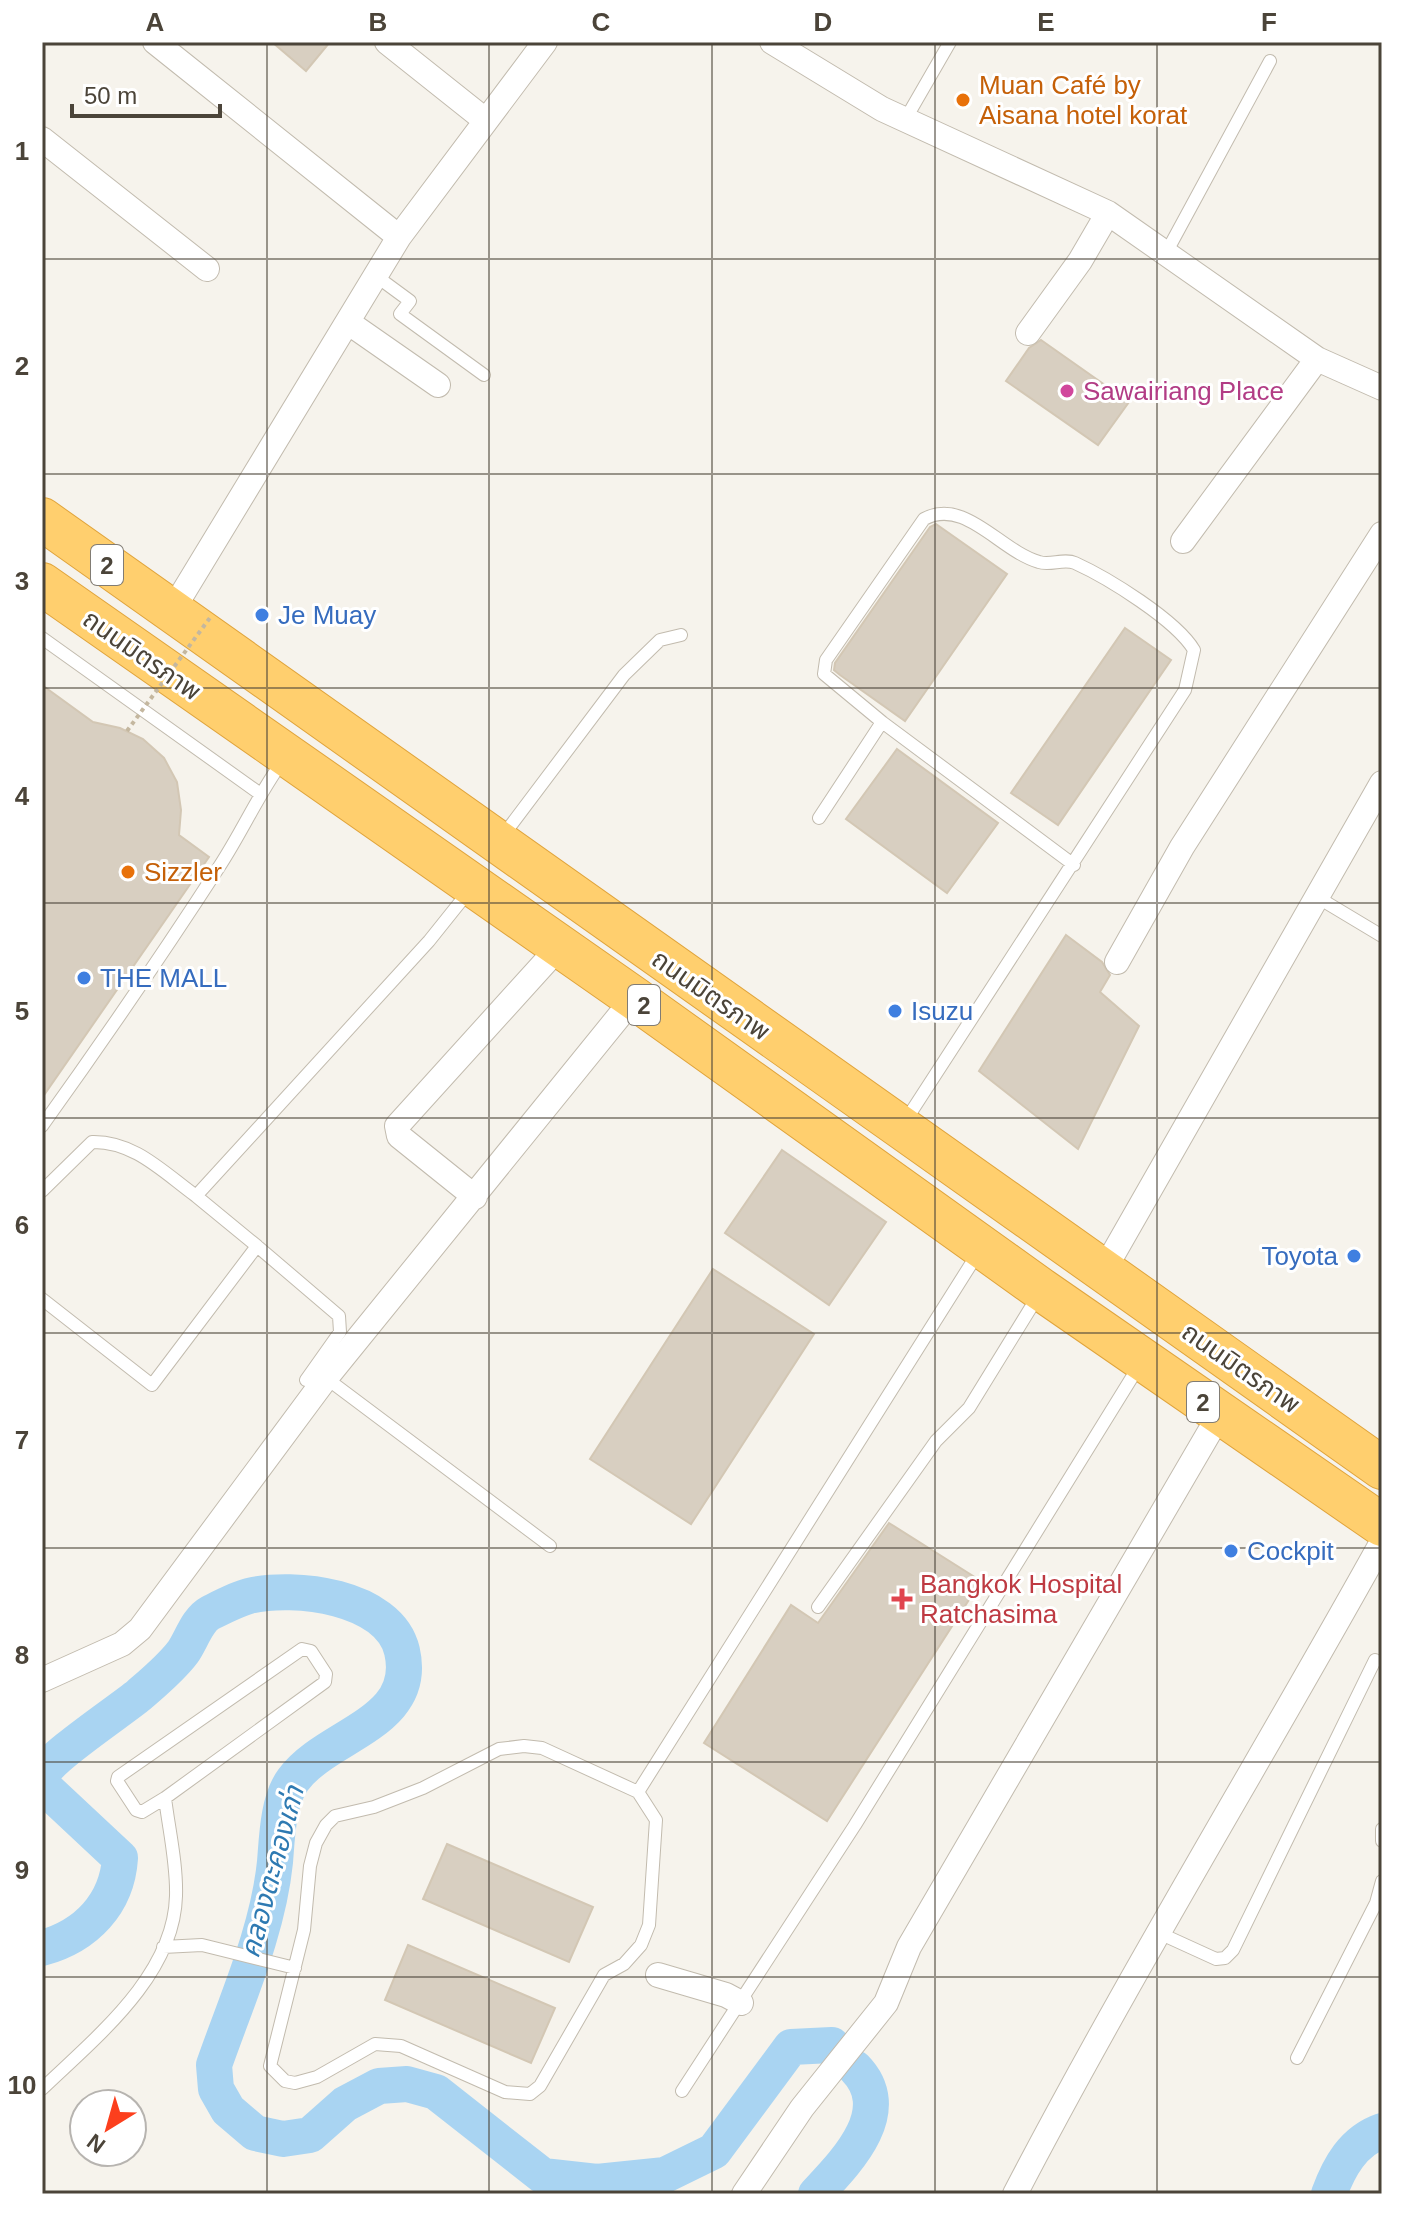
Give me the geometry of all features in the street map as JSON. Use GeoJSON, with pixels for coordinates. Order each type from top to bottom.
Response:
{"type":"FeatureCollection","features":[{"type":"Feature","properties":{"kind":"highway","name":"ถนนมิตรภาพ"},"geometry":{"type":"LineString","coordinates":[[42,519],[192,613],[497,843],[1382,1468]]}},
{"type":"Feature","properties":{"kind":"highway","name":"ถนนมิตรภาพ"},"geometry":{"type":"LineString","coordinates":[[42,584],[634,998],[982,1248],[1382,1525]]}},
{"type":"Feature","properties":{"kind":"highway"},"geometry":{"type":"LineString","coordinates":[[1058,1301],[1104,1270]]}},
{"type":"Feature","properties":{"kind":"street"},"geometry":{"type":"LineString","coordinates":[[155,42],[399,237]]}},
{"type":"Feature","properties":{"kind":"street"},"geometry":{"type":"LineString","coordinates":[[387,42],[485,120]]}},
{"type":"Feature","properties":{"kind":"street"},"geometry":{"type":"LineString","coordinates":[[192,613],[399,237],[545,42]]}},
{"type":"Feature","properties":{"kind":"street"},"geometry":{"type":"LineString","coordinates":[[772,42],[806,66],[905,120],[1108,213],[1317,359],[1382,388]]}},
{"type":"Feature","properties":{"kind":"street"},"geometry":{"type":"LineString","coordinates":[[42,139],[207,269]]}},
{"type":"Feature","properties":{"kind":"street"},"geometry":{"type":"LineString","coordinates":[[1028,333],[1080,261],[1108,213]]}},
{"type":"Feature","properties":{"kind":"street"},"geometry":{"type":"LineString","coordinates":[[349,323],[438,385]]}},
{"type":"Feature","properties":{"kind":"street"},"geometry":{"type":"LineString","coordinates":[[1183,541],[1317,359]]}},
{"type":"Feature","properties":{"kind":"street"},"geometry":{"type":"LineString","coordinates":[[1117,962],[1182,847],[1382,534]]}},
{"type":"Feature","properties":{"kind":"street"},"geometry":{"type":"LineString","coordinates":[[1104,1270],[1382,783]]}},
{"type":"Feature","properties":{"kind":"street"},"geometry":{"type":"LineString","coordinates":[[475,1197],[399,1136],[397,1126],[560,946]]}},
{"type":"Feature","properties":{"kind":"street"},"geometry":{"type":"LineString","coordinates":[[42,1680],[122,1644],[140,1629],[316,1379],[475,1197],[634,998]]}},
{"type":"Feature","properties":{"kind":"street"},"geometry":{"type":"LineString","coordinates":[[744,2194],[802,2108],[886,2003],[909,1947],[1220,1414]]}},
{"type":"Feature","properties":{"kind":"street"},"geometry":{"type":"LineString","coordinates":[[1015,2194],[1159,1933],[1382,1542]]}},
{"type":"Feature","properties":{"kind":"street"},"geometry":{"type":"LineString","coordinates":[[658,1975],[726,1995],[741,2003]]}},
{"type":"Feature","properties":{"kind":"lane"},"geometry":{"type":"LineString","coordinates":[[905,120],[950,42]]}},
{"type":"Feature","properties":{"kind":"lane"},"geometry":{"type":"LineString","coordinates":[[1166,253],[1270,61]]}},
{"type":"Feature","properties":{"kind":"lane"},"geometry":{"type":"LineString","coordinates":[[376,276],[410,301],[400,314],[484,375]]}},
{"type":"Feature","properties":{"kind":"lane"},"geometry":{"type":"LineString","coordinates":[[900,1129],[1074,865],[1185,690],[1194,650],[1169,620],[1072,561],[1040,563],[955,514],[936,512],[924,519],[823,668],[824,674],[882,722],[1074,865]]}},
{"type":"Feature","properties":{"kind":"lane"},"geometry":{"type":"LineString","coordinates":[[497,843],[624,675],[660,640],[681,635]]}},
{"type":"Feature","properties":{"kind":"lane"},"geometry":{"type":"LineString","coordinates":[[42,638],[259,793]]}},
{"type":"Feature","properties":{"kind":"lane"},"geometry":{"type":"LineString","coordinates":[[819,818],[882,722]]}},
{"type":"Feature","properties":{"kind":"lane"},"geometry":{"type":"LineString","coordinates":[[42,1126],[146,980],[222,862],[259,793],[286,756]]}},
{"type":"Feature","properties":{"kind":"lane"},"geometry":{"type":"LineString","coordinates":[[196,1196],[429,941],[473,885]]}},
{"type":"Feature","properties":{"kind":"lane"},"geometry":{"type":"LineString","coordinates":[[1317,897],[1382,936]]}},
{"type":"Feature","properties":{"kind":"lane"},"geometry":{"type":"LineString","coordinates":[[42,1191],[92,1142],[113,1141],[128,1146],[196,1196],[339,1316],[340,1332],[316,1379],[550,1546]]}},
{"type":"Feature","properties":{"kind":"lane"},"geometry":{"type":"LineString","coordinates":[[42,1299],[152,1385],[257,1246]]}},
{"type":"Feature","properties":{"kind":"lane"},"geometry":{"type":"LineString","coordinates":[[638,1792],[982,1248]]}},
{"type":"Feature","properties":{"kind":"lane"},"geometry":{"type":"LineString","coordinates":[[818,1607],[936,1441],[969,1408],[1058,1301]]}},
{"type":"Feature","properties":{"kind":"lane"},"geometry":{"type":"LineString","coordinates":[[682,2091],[722,2026],[741,2003],[1143,1360]]}},
{"type":"Feature","properties":{"kind":"lane"},"geometry":{"type":"LineString","coordinates":[[302,1649],[311,1651],[326,1674],[325,1682],[165,1798],[142,1812],[136,1810],[117,1781],[118,1777],[302,1649]]}},
{"type":"Feature","properties":{"kind":"lane"},"geometry":{"type":"LineString","coordinates":[[1159,1933],[1216,1959],[1225,1958],[1233,1950],[1375,1660]]}},
{"type":"Feature","properties":{"kind":"lane"},"geometry":{"type":"LineString","coordinates":[[524,1746],[542,1748],[638,1792],[656,1820],[649,1925],[641,1945],[624,1964],[604,1975],[540,2086],[530,2094],[505,2092],[401,2046],[383,2042],[317,2077],[295,2083],[285,2081],[270,2066],[290,1967],[309,1903],[310,1866],[316,1843],[335,1816],[396,1800],[499,1749],[524,1746]]}},
{"type":"Feature","properties":{"kind":"lane"},"geometry":{"type":"LineString","coordinates":[[42,2089],[133,1997],[163,1947],[171,1927],[176,1896],[165,1798]]}},
{"type":"Feature","properties":{"kind":"lane"},"geometry":{"type":"LineString","coordinates":[[1382,1829],[1382,1841]]}},
{"type":"Feature","properties":{"kind":"lane"},"geometry":{"type":"LineString","coordinates":[[1297,2058],[1376,1903],[1382,1881]]}},
{"type":"Feature","properties":{"kind":"lane"},"geometry":{"type":"LineString","coordinates":[[163,1947],[202,1945],[290,1967]]}},
{"type":"Feature","properties":{"kind":"path"},"geometry":{"type":"LineString","coordinates":[[127,731],[192,613]]}},
{"type":"Feature","properties":{"kind":"building"},"geometry":{"type":"Polygon","coordinates":[[[272,42],[330,42],[306,71],[272,42]]]}},
{"type":"Feature","properties":{"kind":"building","name":"Sawairiang Place"},"geometry":{"type":"Polygon","coordinates":[[[1041,340],[1129,402],[1098,445],[1006,381],[1029,348],[1041,340]]]}},
{"type":"Feature","properties":{"kind":"building"},"geometry":{"type":"Polygon","coordinates":[[[936,524],[1007,574],[905,721],[840,675],[834,670],[835,663],[930,527],[936,524]]]}},
{"type":"Feature","properties":{"kind":"building"},"geometry":{"type":"Polygon","coordinates":[[[1125,628],[1171,660],[1058,825],[1011,793],[1125,628]]]}},
{"type":"Feature","properties":{"kind":"building","name":"THE MALL"},"geometry":{"type":"Polygon","coordinates":[[[42,685],[93,722],[120,728],[143,739],[164,758],[177,782],[181,810],[179,835],[209,857],[42,1098],[42,685]]]}},
{"type":"Feature","properties":{"kind":"building"},"geometry":{"type":"Polygon","coordinates":[[[897,749],[998,823],[947,893],[846,819],[897,749]]]}},
{"type":"Feature","properties":{"kind":"building"},"geometry":{"type":"Polygon","coordinates":[[[1066,935],[1102,962],[1110,975],[1100,992],[1139,1026],[1078,1149],[979,1071],[1066,935]]]}},
{"type":"Feature","properties":{"kind":"building"},"geometry":{"type":"Polygon","coordinates":[[[782,1150],[886,1222],[829,1305],[725,1233],[782,1150]]]}},
{"type":"Feature","properties":{"kind":"building"},"geometry":{"type":"Polygon","coordinates":[[[713,1269],[814,1334],[691,1524],[590,1459],[713,1269]]]}},
{"type":"Feature","properties":{"kind":"building","name":"Bangkok Hospital Ratchasima"},"geometry":{"type":"Polygon","coordinates":[[[889,1523],[981,1581],[827,1821],[704,1743],[791,1605],[818,1623],[889,1523]]]}},
{"type":"Feature","properties":{"kind":"building"},"geometry":{"type":"Polygon","coordinates":[[[447,1844],[593,1907],[569,1962],[423,1899],[447,1844]]]}},
{"type":"Feature","properties":{"kind":"building"},"geometry":{"type":"Polygon","coordinates":[[[408,1945],[555,2008],[531,2063],[385,2000],[408,1945]]]}},
{"type":"Feature","properties":{"kind":"waterway","name":"คลองตะคองเก่า"},"geometry":{"type":"LineString","coordinates":[[42,1775],[56,1758],[168,1669],[183,1652],[205,1616],[240,1599],[290,1592],[338,1599],[379,1618],[394,1632],[402,1651],[404,1676],[397,1695],[384,1712],[366,1726],[308,1764],[288,1788],[281,1808],[266,1914],[214,2065],[216,2089],[228,2110],[255,2133],[283,2139],[310,2135],[345,2104],[379,2086],[407,2084],[436,2092],[543,2176],[597,2182],[665,2175],[714,2151],[791,2047],[832,2045]]}},
{"type":"Feature","properties":{"kind":"waterway","name":"คลองตะคองเก่า"},"geometry":{"type":"LineString","coordinates":[[42,1785],[120,1858],[113,1890],[96,1916],[72,1935],[42,1948]]}},
{"type":"Feature","properties":{"kind":"waterway","name":"คลองตะคองเก่า"},"geometry":{"type":"LineString","coordinates":[[816,2194],[853,2151],[869,2118],[871,2101],[867,2084],[855,2068]]}},
{"type":"Feature","properties":{"kind":"waterway","name":"คลองตะคองเก่า"},"geometry":{"type":"LineString","coordinates":[[1329,2194],[1348,2156],[1363,2141],[1382,2131]]}},
{"type":"Feature","properties":{"kind":"place","name":"Muan Café by Aisana hotel korat"},"geometry":{"type":"Point","coordinates":[963,100]}},
{"type":"Feature","properties":{"kind":"place","name":"Sawairiang Place"},"geometry":{"type":"Point","coordinates":[1067,391]}},
{"type":"Feature","properties":{"kind":"place","name":"Je Muay"},"geometry":{"type":"Point","coordinates":[262,615]}},
{"type":"Feature","properties":{"kind":"place","name":"Sizzler"},"geometry":{"type":"Point","coordinates":[128,872]}},
{"type":"Feature","properties":{"kind":"place","name":"THE MALL"},"geometry":{"type":"Point","coordinates":[84,978]}},
{"type":"Feature","properties":{"kind":"place","name":"Isuzu"},"geometry":{"type":"Point","coordinates":[895,1011]}},
{"type":"Feature","properties":{"kind":"place","name":"Toyota"},"geometry":{"type":"Point","coordinates":[1354,1256]}},
{"type":"Feature","properties":{"kind":"place","name":"Cockpit"},"geometry":{"type":"Point","coordinates":[1231,1551]}},
{"type":"Feature","properties":{"kind":"place","name":"Bangkok Hospital Ratchasima"},"geometry":{"type":"Point","coordinates":[902,1599]}}]}
